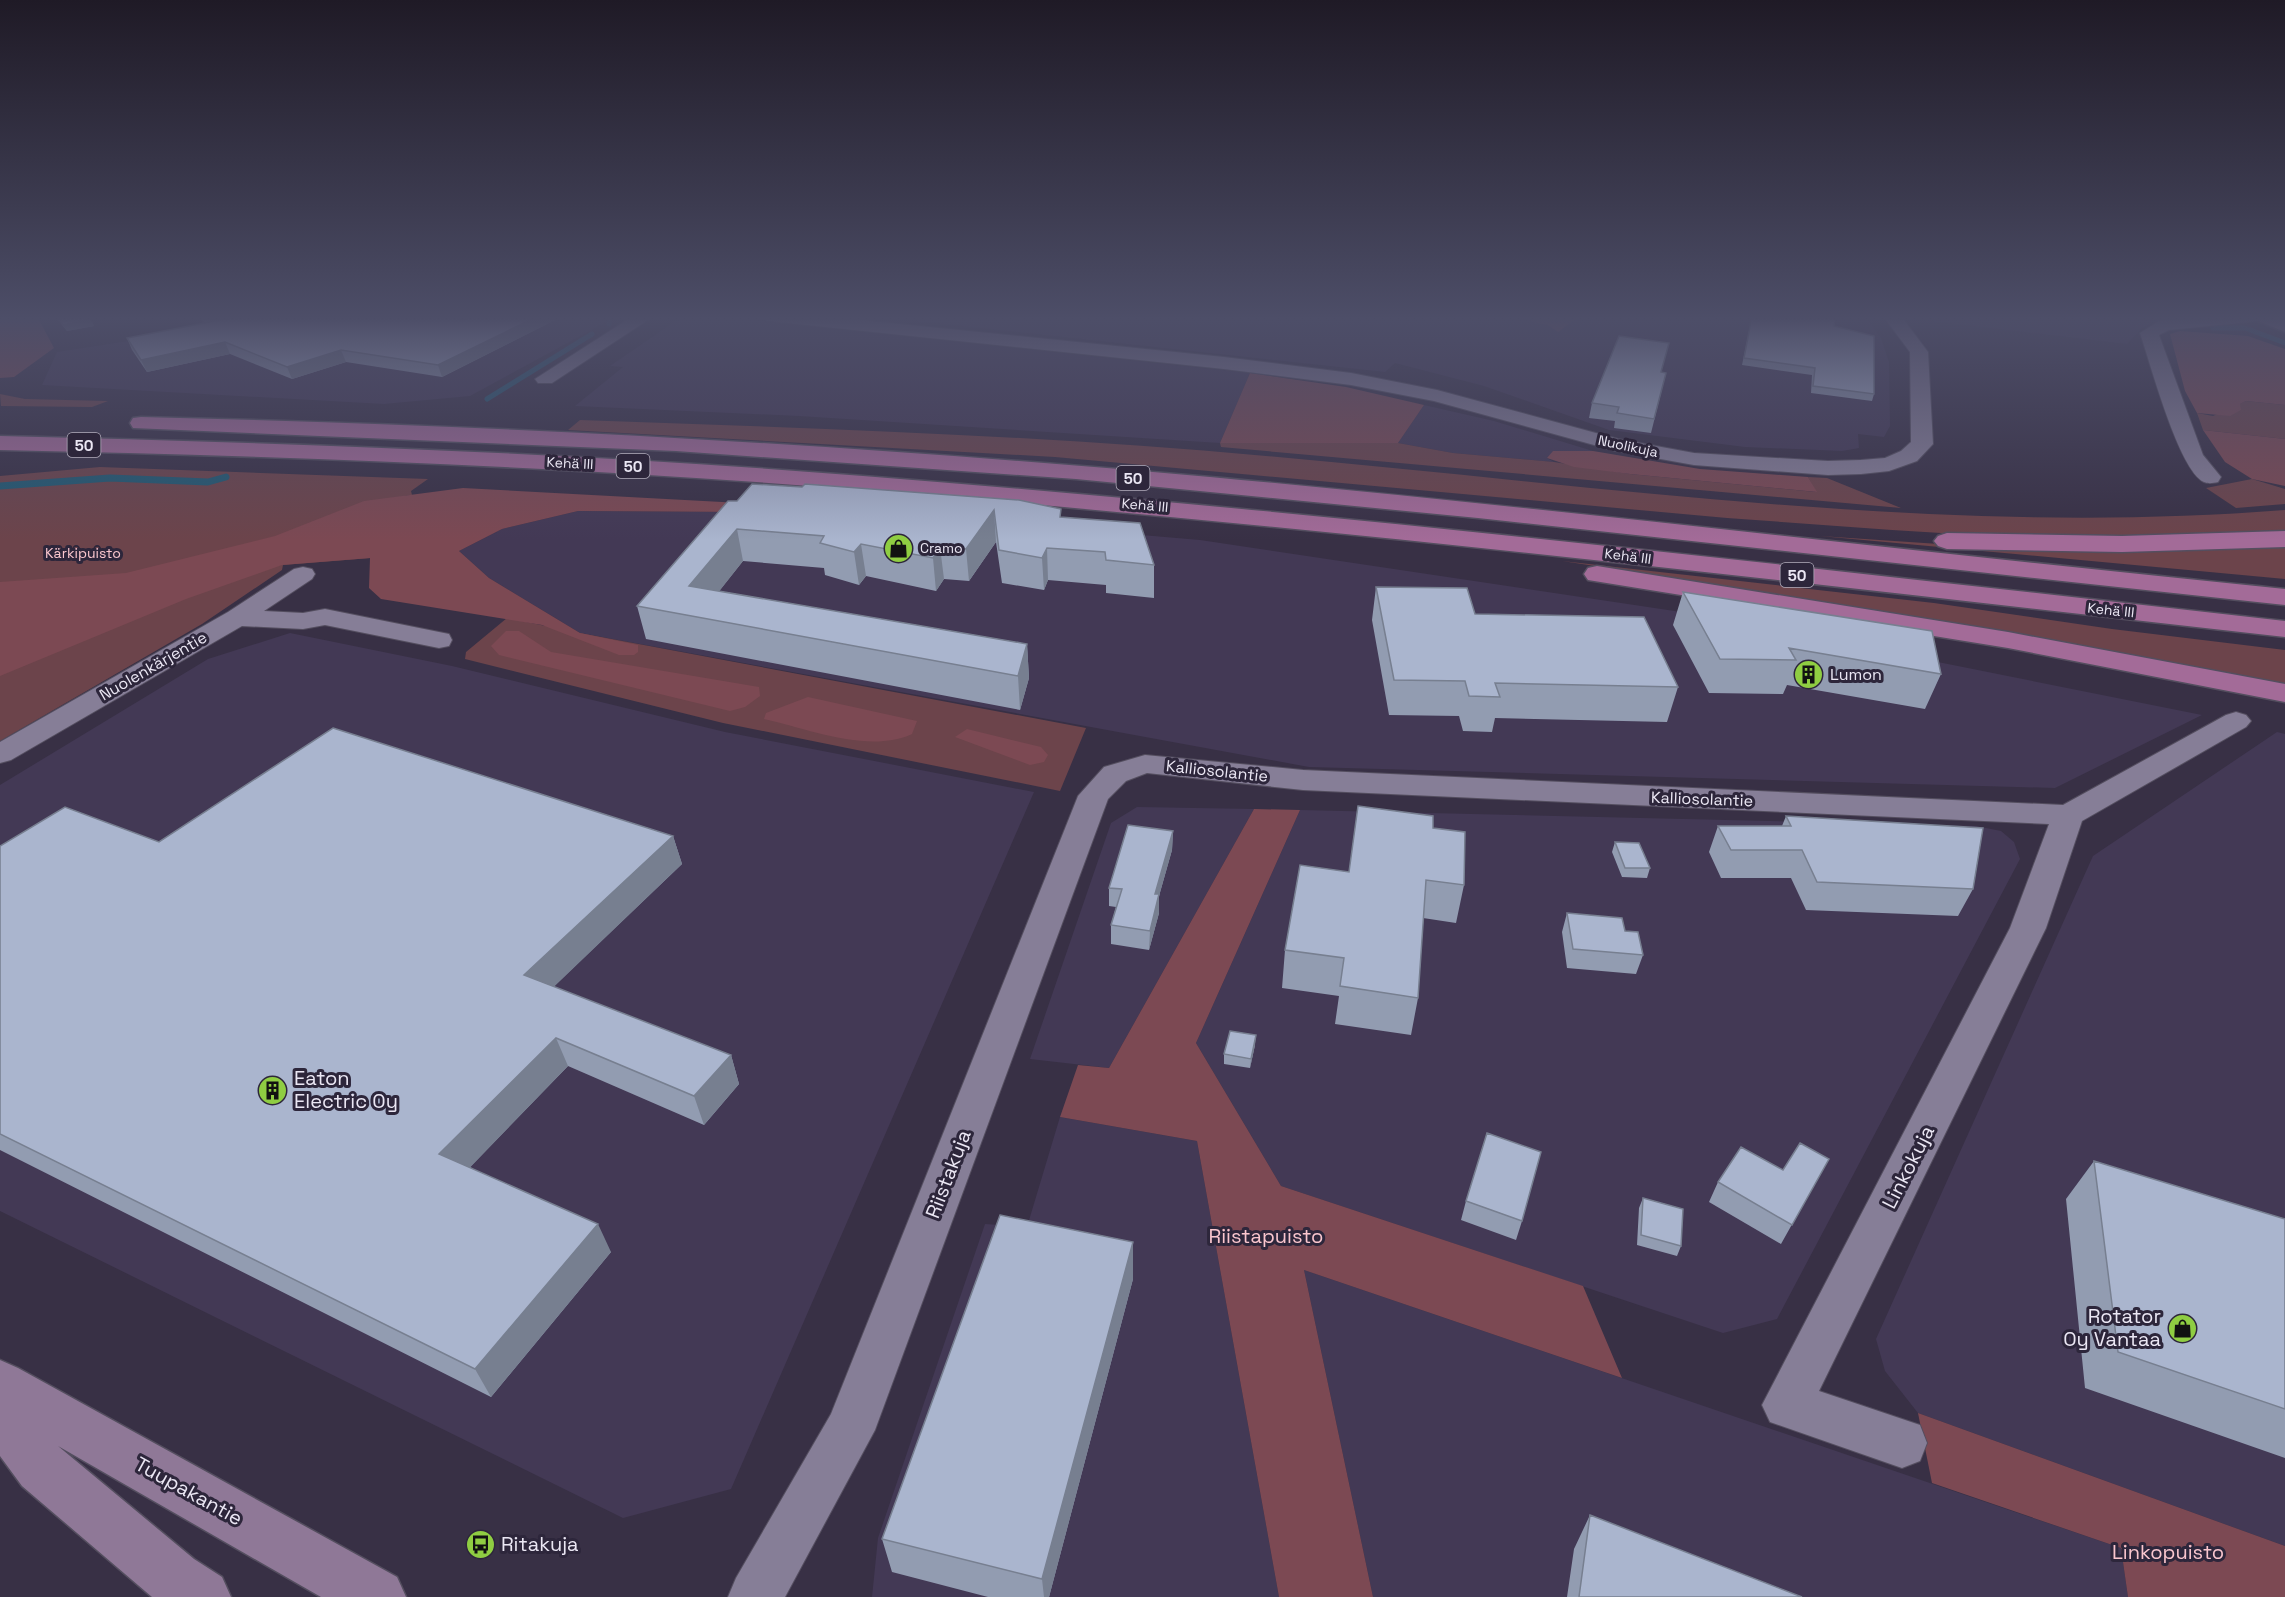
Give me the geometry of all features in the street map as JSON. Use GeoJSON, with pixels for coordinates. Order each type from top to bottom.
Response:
{"type":"FeatureCollection","features":[{"type":"Feature","properties":{"kind":"highway","name":"Kehä III"},"geometry":{"type":"LineString","coordinates":[[116,423],[462,433],[803,452],[1208,484],[2285,597]]}},
{"type":"Feature","properties":{"kind":"highway","name":"Kehä III"},"geometry":{"type":"LineString","coordinates":[[0,443],[434,456],[637,466],[978,491],[1309,521],[2285,629]]}},
{"type":"Feature","properties":{"kind":"highway"},"geometry":{"type":"LineString","coordinates":[[1427,506],[1586,512],[1682,522],[1995,543],[2214,543],[2285,539]]}},
{"type":"Feature","properties":{"kind":"highway"},"geometry":{"type":"LineString","coordinates":[[1309,521],[1410,546],[1842,611],[2285,693]]}},
{"type":"Feature","properties":{"kind":"main road","name":"Tuupakantie"},"geometry":{"type":"LineString","coordinates":[[0,1385],[377,1597]]}},
{"type":"Feature","properties":{"kind":"main road"},"geometry":{"type":"LineString","coordinates":[[0,1414],[42,1467],[174,1579],[202,1597]]}},
{"type":"Feature","properties":{"kind":"street","name":"Nuolikuja"},"geometry":{"type":"LineString","coordinates":[[1407,391],[1437,396],[1643,451],[1694,459],[1828,468],[1889,464],[1910,456],[1922,444],[1920,391]]}},
{"type":"Feature","properties":{"kind":"street"},"geometry":{"type":"LineString","coordinates":[[2169,391],[2193,457],[2210,477]]}},
{"type":"Feature","properties":{"kind":"street","name":"Nuolenkärjentie"},"geometry":{"type":"LineString","coordinates":[[0,754],[237,618],[303,574]]}},
{"type":"Feature","properties":{"kind":"street"},"geometry":{"type":"LineString","coordinates":[[264,600],[312,607],[320,610],[325,617]]}},
{"type":"Feature","properties":{"kind":"street"},"geometry":{"type":"LineString","coordinates":[[237,618],[303,621],[325,617],[439,640]]}},
{"type":"Feature","properties":{"kind":"street"},"geometry":{"type":"LineString","coordinates":[[2068,815],[2236,721]]}},
{"type":"Feature","properties":{"kind":"street","name":"Kalliosolantie"},"geometry":{"type":"LineString","coordinates":[[1145,764],[1303,780],[2068,815]]}},
{"type":"Feature","properties":{"kind":"street","name":"Riistakuja"},"geometry":{"type":"LineString","coordinates":[[755,1597],[850,1430],[1094,796],[1115,774],[1145,764]]}},
{"type":"Feature","properties":{"kind":"street","name":"Linkokuja"},"geometry":{"type":"LineString","coordinates":[[1902,1443],[1787,1405],[2028,928],[2068,815]]}},
{"type":"Feature","properties":{"kind":"shaded area"},"geometry":{"type":"Polygon","coordinates":[[[141,391],[480,391],[470,396],[384,404],[141,391]]]}},
{"type":"Feature","properties":{"kind":"shaded area"},"geometry":{"type":"Polygon","coordinates":[[[594,391],[1242,391],[1220,443],[799,416],[575,406],[594,391]]]}},
{"type":"Feature","properties":{"kind":"shaded area"},"geometry":{"type":"Polygon","coordinates":[[[1497,391],[1889,391],[1890,426],[1884,437],[1858,434],[1859,448],[1842,451],[1745,447],[1609,430],[1497,391]]]}},
{"type":"Feature","properties":{"kind":"shaded area"},"geometry":{"type":"Polygon","coordinates":[[[1424,405],[1494,421],[1593,451],[1547,458],[1554,462],[1453,453],[1398,443],[1424,405]]]}},
{"type":"Feature","properties":{"kind":"shaded area"},"geometry":{"type":"Polygon","coordinates":[[[815,507],[1200,540],[1708,616],[2202,715],[2055,788],[1309,767],[580,633],[489,578],[459,551],[502,529],[578,511],[744,512],[815,507]]]}},
{"type":"Feature","properties":{"kind":"shaded area"},"geometry":{"type":"Polygon","coordinates":[[[290,633],[452,666],[725,732],[1034,792],[731,1489],[623,1518],[0,1211],[0,785],[208,659],[290,633]]]}},
{"type":"Feature","properties":{"kind":"shaded area"},"geometry":{"type":"Polygon","coordinates":[[[2277,732],[2285,734],[2285,1546],[1918,1413],[1885,1371],[1876,1339],[2093,856],[2277,732]]]}},
{"type":"Feature","properties":{"kind":"shaded area"},"geometry":{"type":"Polygon","coordinates":[[[1137,807],[1254,809],[1109,1068],[1030,1059],[1111,823],[1137,807]]]}},
{"type":"Feature","properties":{"kind":"shaded area"},"geometry":{"type":"Polygon","coordinates":[[[1300,810],[1976,826],[2001,831],[2014,842],[2020,859],[1777,1319],[1723,1333],[1281,1186],[1196,1043],[1300,810]]]}},
{"type":"Feature","properties":{"kind":"shaded area"},"geometry":{"type":"Polygon","coordinates":[[[1060,1117],[1197,1141],[1279,1597],[872,1597],[878,1538],[985,1224],[1027,1227],[1060,1117]]]}},
{"type":"Feature","properties":{"kind":"shaded area"},"geometry":{"type":"Polygon","coordinates":[[[1304,1270],[2121,1548],[2128,1597],[1373,1597],[1304,1270]]]}},
{"type":"Feature","properties":{"kind":"green space"},"geometry":{"type":"Polygon","coordinates":[[[1242,391],[1361,391],[1424,405],[1398,443],[1220,443],[1242,391]]]}},
{"type":"Feature","properties":{"kind":"green space"},"geometry":{"type":"Polygon","coordinates":[[[2185,391],[2285,391],[2285,405],[2246,401],[2240,404],[2241,410],[2230,416],[2197,413],[2185,391]]]}},
{"type":"Feature","properties":{"kind":"green space"},"geometry":{"type":"Polygon","coordinates":[[[0,394],[25,399],[108,401],[92,407],[1,406],[0,394]]]}},
{"type":"Feature","properties":{"kind":"green space"},"geometry":{"type":"Polygon","coordinates":[[[2246,401],[2285,405],[2285,439],[2203,430],[2197,413],[2213,416],[2246,401]]]}},
{"type":"Feature","properties":{"kind":"green space"},"geometry":{"type":"Polygon","coordinates":[[[580,420],[923,433],[1095,443],[1266,456],[1648,493],[1903,513],[2030,517],[2158,517],[2285,510],[2285,532],[2169,537],[1990,536],[1892,530],[1727,518],[1055,457],[568,430],[580,420]]]}},
{"type":"Feature","properties":{"kind":"green space"},"geometry":{"type":"Polygon","coordinates":[[[2203,430],[2285,439],[2285,486],[2252,479],[2225,462],[2203,430]]]}},
{"type":"Feature","properties":{"kind":"green space"},"geometry":{"type":"Polygon","coordinates":[[[1220,443],[1398,443],[1453,453],[1554,462],[1630,474],[1816,492],[1808,477],[1827,478],[1901,508],[1221,447],[1220,443]]]}},
{"type":"Feature","properties":{"kind":"green space"},"geometry":{"type":"Polygon","coordinates":[[[1553,451],[1593,451],[1700,469],[1808,477],[1817,492],[1574,467],[1547,458],[1553,451]]]}},
{"type":"Feature","properties":{"kind":"green space","name":"Kärkipuisto"},"geometry":{"type":"Polygon","coordinates":[[[100,467],[428,479],[411,491],[412,495],[404,496],[371,558],[283,565],[282,570],[202,624],[0,741],[0,476],[100,467]]]}},
{"type":"Feature","properties":{"kind":"green space"},"geometry":{"type":"Polygon","coordinates":[[[2252,479],[2285,489],[2285,504],[2236,508],[2206,488],[2252,479]]]}},
{"type":"Feature","properties":{"kind":"green space"},"geometry":{"type":"Polygon","coordinates":[[[463,488],[815,507],[744,512],[578,511],[502,529],[459,551],[489,578],[580,633],[638,645],[638,652],[634,655],[619,655],[542,625],[381,599],[369,588],[370,558],[282,565],[186,599],[0,676],[0,582],[126,573],[275,536],[364,501],[463,488]]]}},
{"type":"Feature","properties":{"kind":"green space"},"geometry":{"type":"Polygon","coordinates":[[[1820,536],[1939,544],[2285,545],[2285,579],[1820,536]]]}},
{"type":"Feature","properties":{"kind":"green space"},"geometry":{"type":"Polygon","coordinates":[[[1562,561],[1934,603],[2112,629],[2285,650],[2285,686],[2105,650],[1924,618],[1562,561]]]}},
{"type":"Feature","properties":{"kind":"green space"},"geometry":{"type":"Polygon","coordinates":[[[507,618],[1086,728],[1060,791],[723,723],[465,659],[466,652],[507,618]]]}},
{"type":"Feature","properties":{"kind":"green space"},"geometry":{"type":"Polygon","coordinates":[[[506,631],[519,631],[551,652],[759,687],[760,696],[745,707],[730,711],[499,655],[491,646],[506,631]]]}},
{"type":"Feature","properties":{"kind":"green space"},"geometry":{"type":"Polygon","coordinates":[[[808,697],[917,721],[912,734],[895,740],[877,742],[839,738],[764,719],[766,713],[808,697]]]}},
{"type":"Feature","properties":{"kind":"green space"},"geometry":{"type":"Polygon","coordinates":[[[967,729],[1041,747],[1048,755],[1044,762],[1030,765],[955,737],[967,729]]]}},
{"type":"Feature","properties":{"kind":"green space","name":"Riistapuisto"},"geometry":{"type":"Polygon","coordinates":[[[1254,809],[1300,810],[1196,1043],[1281,1186],[1583,1286],[1622,1378],[1304,1270],[1373,1597],[1279,1597],[1197,1141],[1060,1117],[1078,1065],[1109,1068],[1254,809]]]}},
{"type":"Feature","properties":{"kind":"green space","name":"Linkopuisto"},"geometry":{"type":"Polygon","coordinates":[[[1918,1413],[2285,1546],[2285,1597],[2128,1597],[2121,1548],[1932,1483],[1918,1413]]]}},
{"type":"Feature","properties":{"kind":"building"},"geometry":{"type":"Polygon","coordinates":[[[1597,391],[1661,391],[1654,419],[1617,413],[1619,407],[1592,403],[1597,391]]]}},
{"type":"Feature","properties":{"kind":"building"},"geometry":{"type":"Polygon","coordinates":[[[1848,391],[1874,391],[1874,394],[1848,391]]]}},
{"type":"Feature","properties":{"kind":"building"},"geometry":{"type":"Polygon","coordinates":[[[752,484],[802,487],[805,484],[1019,500],[1061,509],[1060,517],[1140,523],[1154,565],[1106,560],[1105,552],[1047,548],[1042,558],[999,550],[994,510],[966,549],[940,547],[933,558],[861,544],[854,552],[820,543],[824,536],[737,529],[689,586],[1027,644],[1018,676],[637,606],[728,501],[737,501],[752,484]]]}},
{"type":"Feature","properties":{"kind":"building"},"geometry":{"type":"Polygon","coordinates":[[[1376,587],[1467,588],[1475,614],[1644,617],[1678,687],[1495,683],[1500,697],[1469,696],[1465,681],[1394,680],[1376,587]]]}},
{"type":"Feature","properties":{"kind":"building"},"geometry":{"type":"Polygon","coordinates":[[[1683,592],[1932,631],[1941,674],[1789,648],[1796,660],[1720,659],[1683,592]]]}},
{"type":"Feature","properties":{"kind":"building","name":"Eaton Electric Oy"},"geometry":{"type":"Polygon","coordinates":[[[333,728],[673,836],[524,975],[731,1055],[694,1096],[556,1038],[439,1154],[598,1224],[475,1369],[0,1134],[0,846],[65,807],[159,842],[333,728]]]}},
{"type":"Feature","properties":{"kind":"building"},"geometry":{"type":"Polygon","coordinates":[[[1358,806],[1433,816],[1433,828],[1465,832],[1464,885],[1426,880],[1418,998],[1340,986],[1344,958],[1285,950],[1300,865],[1349,872],[1358,806]]]}},
{"type":"Feature","properties":{"kind":"building"},"geometry":{"type":"Polygon","coordinates":[[[1786,816],[1983,828],[1973,889],[1817,882],[1802,850],[1731,850],[1718,826],[1791,826],[1786,816]]]}},
{"type":"Feature","properties":{"kind":"building"},"geometry":{"type":"Polygon","coordinates":[[[1128,825],[1173,831],[1155,894],[1159,894],[1150,931],[1111,925],[1122,889],[1109,888],[1128,825]]]}},
{"type":"Feature","properties":{"kind":"building"},"geometry":{"type":"Polygon","coordinates":[[[1615,842],[1639,843],[1650,868],[1625,868],[1615,842]]]}},
{"type":"Feature","properties":{"kind":"building"},"geometry":{"type":"Polygon","coordinates":[[[1567,913],[1622,918],[1625,931],[1638,932],[1643,955],[1573,949],[1567,913]]]}},
{"type":"Feature","properties":{"kind":"building"},"geometry":{"type":"Polygon","coordinates":[[[1230,1031],[1256,1035],[1251,1059],[1224,1054],[1230,1031]]]}},
{"type":"Feature","properties":{"kind":"building"},"geometry":{"type":"Polygon","coordinates":[[[1487,1133],[1541,1152],[1522,1221],[1466,1201],[1487,1133]]]}},
{"type":"Feature","properties":{"kind":"building"},"geometry":{"type":"Polygon","coordinates":[[[1800,1143],[1829,1159],[1792,1225],[1718,1182],[1741,1147],[1783,1170],[1800,1143]]]}},
{"type":"Feature","properties":{"kind":"building","name":"Rotator Oy Vantaa"},"geometry":{"type":"Polygon","coordinates":[[[2094,1161],[2285,1219],[2285,1409],[2118,1352],[2094,1161]]]}},
{"type":"Feature","properties":{"kind":"building"},"geometry":{"type":"Polygon","coordinates":[[[1643,1198],[1683,1209],[1681,1246],[1641,1235],[1643,1198]]]}},
{"type":"Feature","properties":{"kind":"building"},"geometry":{"type":"Polygon","coordinates":[[[1000,1215],[1133,1242],[1042,1579],[882,1539],[1000,1215]]]}},
{"type":"Feature","properties":{"kind":"building"},"geometry":{"type":"Polygon","coordinates":[[[1590,1515],[1802,1597],[1579,1597],[1590,1515]]]}},
{"type":"Feature","properties":{"kind":"waterway"},"geometry":{"type":"LineString","coordinates":[[487,399],[501,391]]}},
{"type":"Feature","properties":{"kind":"waterway"},"geometry":{"type":"LineString","coordinates":[[0,486],[110,478],[208,482],[226,477]]}},
{"type":"Feature","properties":{"kind":"place","name":"Cramo"},"geometry":{"type":"Point","coordinates":[899,548]}},
{"type":"Feature","properties":{"kind":"place","name":"Lumon"},"geometry":{"type":"Point","coordinates":[1809,674]}},
{"type":"Feature","properties":{"kind":"place","name":"Eaton Electric Oy"},"geometry":{"type":"Point","coordinates":[273,1090]}},
{"type":"Feature","properties":{"kind":"place","name":"Rotator Oy Vantaa"},"geometry":{"type":"Point","coordinates":[2182,1328]}},
{"type":"Feature","properties":{"kind":"place","name":"Ritakuja"},"geometry":{"type":"Point","coordinates":[480,1544]}}]}
